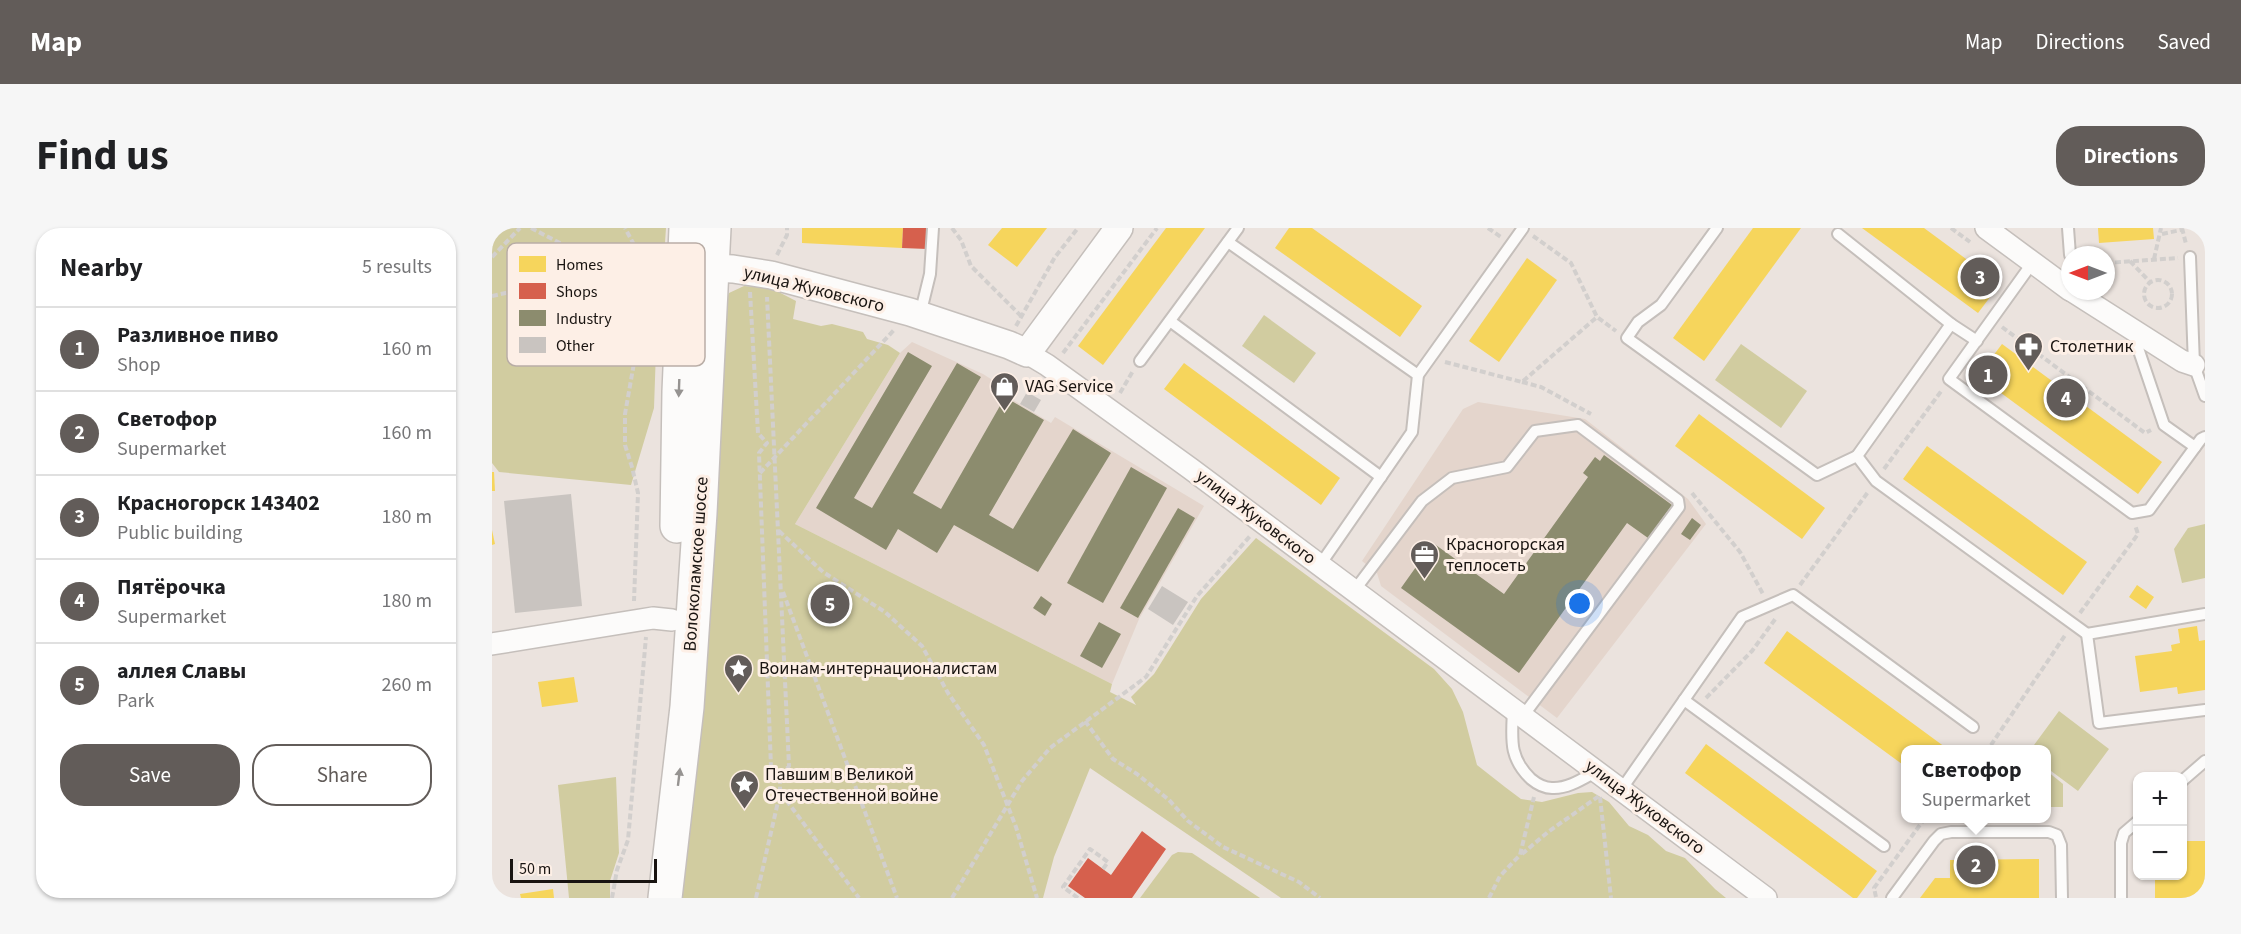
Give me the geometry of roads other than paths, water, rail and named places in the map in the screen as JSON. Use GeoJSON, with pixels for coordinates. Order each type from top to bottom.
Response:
{"type":"FeatureCollection","features":[{"type":"Feature","properties":{"kind":"main road","name":"Волоколамское шоссе"},"geometry":{"type":"LineString","coordinates":[[686,228],[691,243]]}},
{"type":"Feature","properties":{"kind":"main road","name":"Волоколамское шоссе"},"geometry":{"type":"LineString","coordinates":[[705,250],[714,228]]}},
{"type":"Feature","properties":{"kind":"main road","name":"Волоколамское шоссе"},"geometry":{"type":"LineString","coordinates":[[644,898],[672,620],[678,507],[679,392],[683,366]]}},
{"type":"Feature","properties":{"kind":"main road","name":"Волоколамское шоссе"},"geometry":{"type":"LineString","coordinates":[[664,898],[687,707],[700,513],[699,366]]}},
{"type":"Feature","properties":{"kind":"street"},"geometry":{"type":"LineString","coordinates":[[1027,353],[1119,228]]}},
{"type":"Feature","properties":{"kind":"street"},"geometry":{"type":"LineString","coordinates":[[1986,228],[2061,283]]}},
{"type":"Feature","properties":{"kind":"street","name":"улица Жуковского"},"geometry":{"type":"LineString","coordinates":[[705,268],[771,275],[920,315],[1027,353],[1183,462],[1518,712],[1606,783],[1766,898]]}},
{"type":"Feature","properties":{"kind":"street"},"geometry":{"type":"LineString","coordinates":[[2087,300],[2182,361],[2199,364]]}},
{"type":"Feature","properties":{"kind":"street"},"geometry":{"type":"LineString","coordinates":[[492,644],[653,618],[672,620]]}},
{"type":"Feature","properties":{"kind":"lane"},"geometry":{"type":"LineString","coordinates":[[920,315],[930,274],[933,228]]}},
{"type":"Feature","properties":{"kind":"lane"},"geometry":{"type":"LineString","coordinates":[[1140,361],[1238,228]]}},
{"type":"Feature","properties":{"kind":"lane"},"geometry":{"type":"LineString","coordinates":[[1320,566],[1412,432],[1418,375],[1523,228]]}},
{"type":"Feature","properties":{"kind":"lane"},"geometry":{"type":"LineString","coordinates":[[1717,228],[1661,305],[1638,322],[1627,338],[1817,475],[1857,456],[1951,324]]}},
{"type":"Feature","properties":{"kind":"lane"},"geometry":{"type":"LineString","coordinates":[[2068,228],[2069,246]]}},
{"type":"Feature","properties":{"kind":"lane"},"geometry":{"type":"LineString","coordinates":[[1838,234],[1951,324],[1977,340]]}},
{"type":"Feature","properties":{"kind":"lane"},"geometry":{"type":"LineString","coordinates":[[1228,242],[1418,375]]}},
{"type":"Feature","properties":{"kind":"lane"},"geometry":{"type":"LineString","coordinates":[[2190,257],[2199,364],[2205,396]]}},
{"type":"Feature","properties":{"kind":"lane"},"geometry":{"type":"LineString","coordinates":[[2033,262],[1949,379],[2132,513],[2149,510],[2201,439],[2205,437]]}},
{"type":"Feature","properties":{"kind":"lane"},"geometry":{"type":"LineString","coordinates":[[1170,321],[1381,477]]}},
{"type":"Feature","properties":{"kind":"lane"},"geometry":{"type":"LineString","coordinates":[[2143,335],[2137,345],[2164,425],[2195,447]]}},
{"type":"Feature","properties":{"kind":"lane"},"geometry":{"type":"LineString","coordinates":[[1354,591],[1422,501],[1437,489],[1452,478],[1507,467],[1535,431],[1578,425],[1678,500],[1679,507],[1518,712],[1513,751],[1519,767],[1537,784],[1552,788],[1573,784],[1606,783],[1684,700],[1742,617],[1793,596],[1973,727]]}},
{"type":"Feature","properties":{"kind":"lane"},"geometry":{"type":"LineString","coordinates":[[1857,456],[1876,481],[2087,634],[2205,614]]}},
{"type":"Feature","properties":{"kind":"lane"},"geometry":{"type":"LineString","coordinates":[[2087,634],[2099,723],[2205,710]]}},
{"type":"Feature","properties":{"kind":"lane"},"geometry":{"type":"LineString","coordinates":[[1684,700],[1884,846]]}},
{"type":"Feature","properties":{"kind":"lane"},"geometry":{"type":"LineString","coordinates":[[2187,777],[2205,761]]}},
{"type":"Feature","properties":{"kind":"lane"},"geometry":{"type":"LineString","coordinates":[[2121,898],[2121,843],[2124,833],[2133,825]]}},
{"type":"Feature","properties":{"kind":"lane"},"geometry":{"type":"LineString","coordinates":[[1892,898],[1934,841],[1941,834],[1951,832],[2049,832],[2057,835],[2061,845],[2062,898]]}},
{"type":"Feature","properties":{"kind":"place","name":"Красногорск 143402"},"geometry":{"type":"Point","coordinates":[1980,277]}},
{"type":"Feature","properties":{"kind":"place","name":"Столетник"},"geometry":{"type":"Point","coordinates":[2029,372]}},
{"type":"Feature","properties":{"kind":"place","name":"Разливное пиво"},"geometry":{"type":"Point","coordinates":[1988,375]}},
{"type":"Feature","properties":{"kind":"place","name":"Пятёрочка"},"geometry":{"type":"Point","coordinates":[2066,398]}},
{"type":"Feature","properties":{"kind":"place","name":"VAG Service"},"geometry":{"type":"Point","coordinates":[1004,412]}},
{"type":"Feature","properties":{"kind":"place","name":"Красногорская теплосеть"},"geometry":{"type":"Point","coordinates":[1425,580]}},
{"type":"Feature","properties":{"kind":"place","name":"аллея Славы"},"geometry":{"type":"Point","coordinates":[830,604]}},
{"type":"Feature","properties":{"kind":"place","name":"Воинам-интернационалистам"},"geometry":{"type":"Point","coordinates":[738,694]}},
{"type":"Feature","properties":{"kind":"place","name":"Павшим в Великой Отечественной войне"},"geometry":{"type":"Point","coordinates":[744,810]}},
{"type":"Feature","properties":{"kind":"place","name":"Светофор"},"geometry":{"type":"Point","coordinates":[1976,865]}}]}
